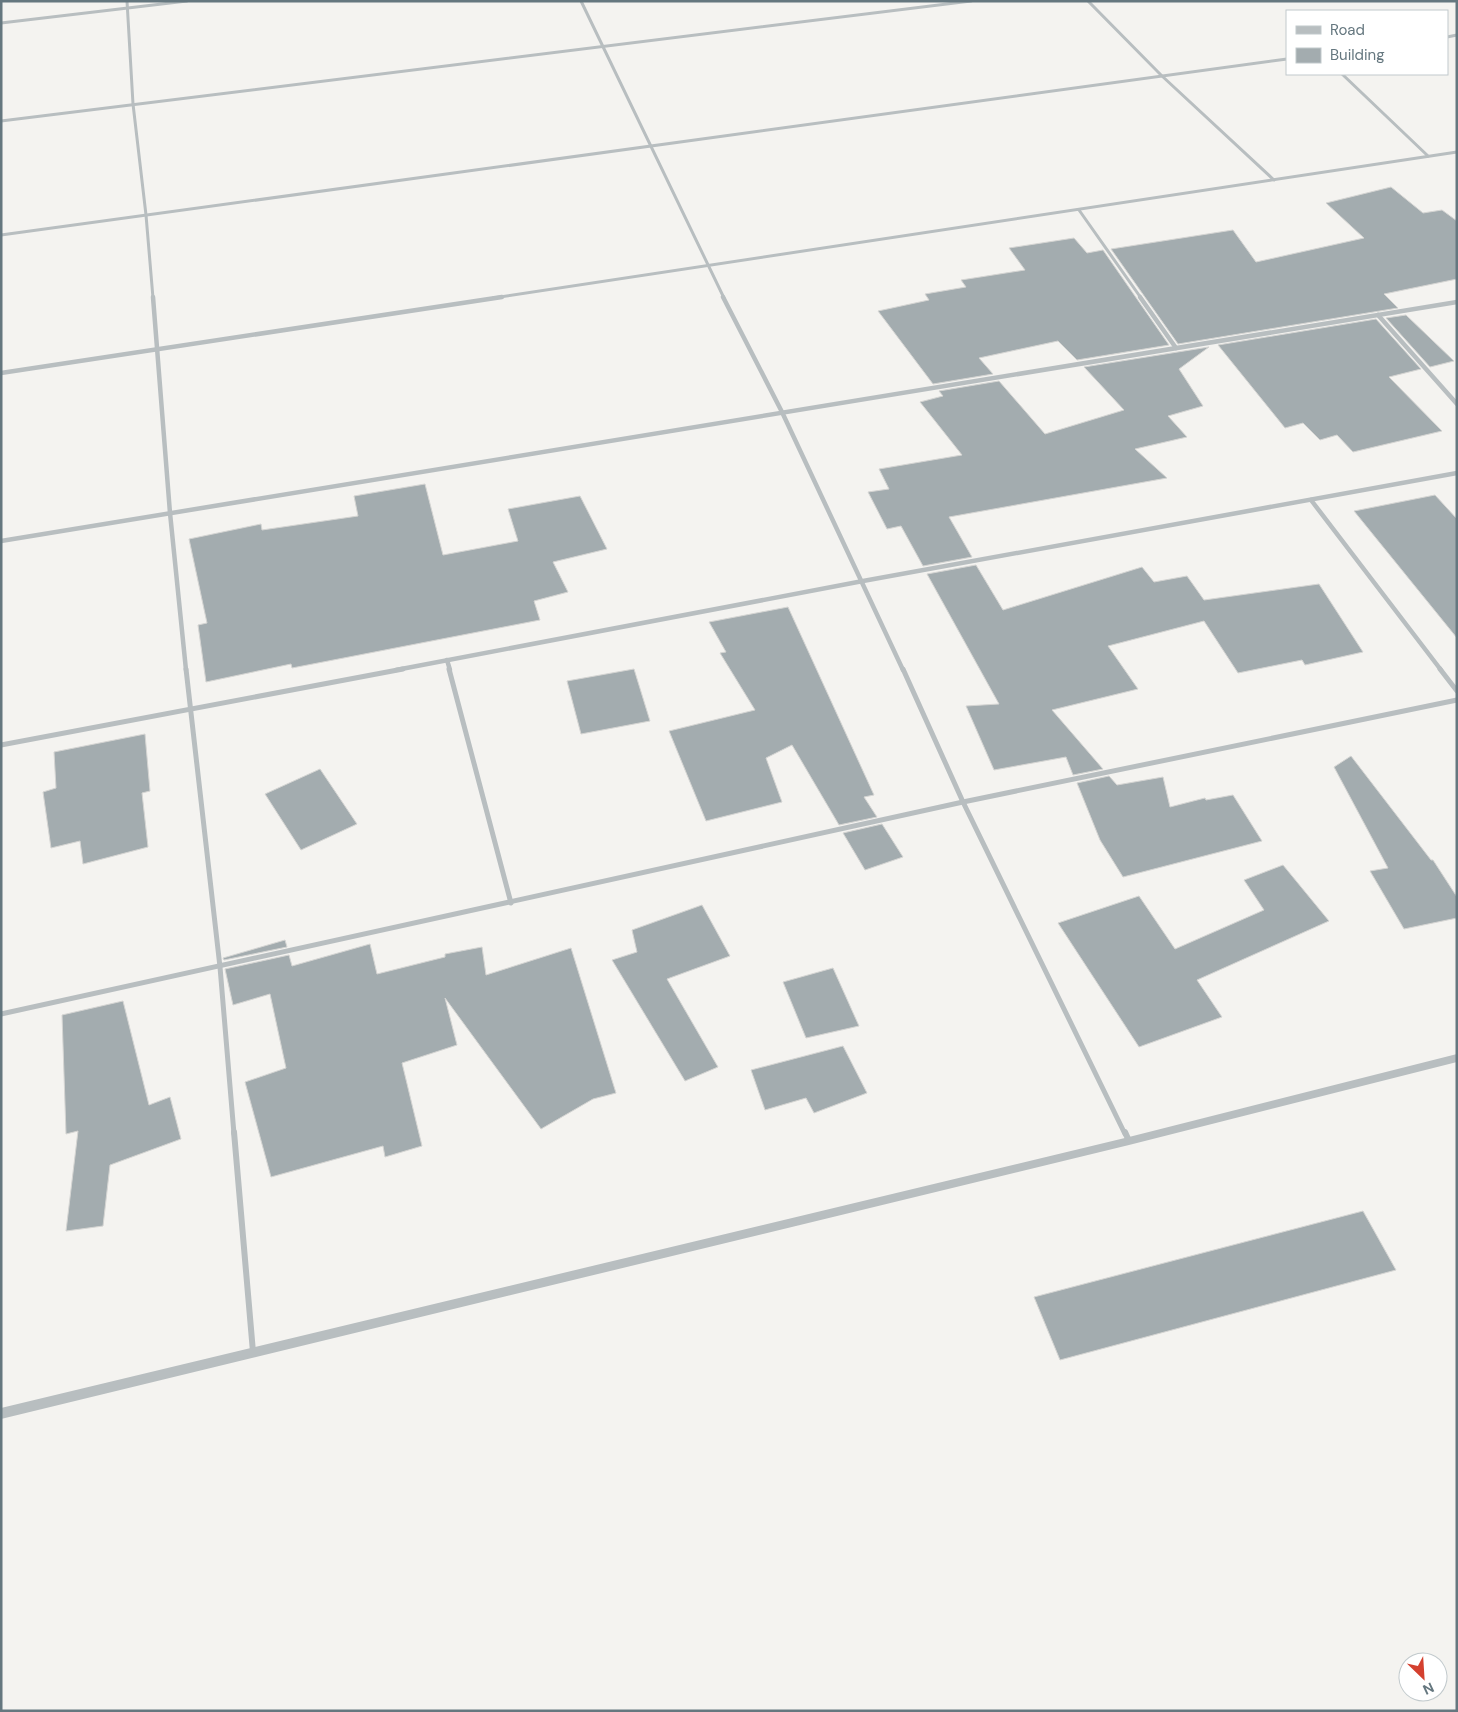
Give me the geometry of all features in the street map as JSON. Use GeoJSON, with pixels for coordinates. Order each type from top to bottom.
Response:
{"type":"FeatureCollection","features":[{"type":"Feature","properties":{"kind":"street"},"geometry":{"type":"LineString","coordinates":[[128,1],[133,104],[146,214],[155,350],[170,513],[190,709],[220,968],[253,1354]]}},
{"type":"Feature","properties":{"kind":"street"},"geometry":{"type":"LineString","coordinates":[[1,23],[187,1]]}},
{"type":"Feature","properties":{"kind":"street"},"geometry":{"type":"LineString","coordinates":[[581,1],[707,265],[782,412],[863,581],[963,802],[1129,1142]]}},
{"type":"Feature","properties":{"kind":"street"},"geometry":{"type":"LineString","coordinates":[[1,121],[971,1]]}},
{"type":"Feature","properties":{"kind":"street"},"geometry":{"type":"LineString","coordinates":[[1088,1],[1162,76],[1274,180]]}},
{"type":"Feature","properties":{"kind":"street"},"geometry":{"type":"LineString","coordinates":[[1,235],[1286,59]]}},
{"type":"Feature","properties":{"kind":"street"},"geometry":{"type":"LineString","coordinates":[[1343,75],[1428,156]]}},
{"type":"Feature","properties":{"kind":"street"},"geometry":{"type":"LineString","coordinates":[[1,373],[1457,152]]}},
{"type":"Feature","properties":{"kind":"street"},"geometry":{"type":"LineString","coordinates":[[1079,210],[1176,348]]}},
{"type":"Feature","properties":{"kind":"street"},"geometry":{"type":"LineString","coordinates":[[1,541],[1457,302]]}},
{"type":"Feature","properties":{"kind":"street"},"geometry":{"type":"LineString","coordinates":[[1378,315],[1457,404]]}},
{"type":"Feature","properties":{"kind":"street"},"geometry":{"type":"LineString","coordinates":[[1,745],[863,581],[1457,473]]}},
{"type":"Feature","properties":{"kind":"street"},"geometry":{"type":"LineString","coordinates":[[1310,500],[1457,691]]}},
{"type":"Feature","properties":{"kind":"street"},"geometry":{"type":"LineString","coordinates":[[447,660],[511,903]]}},
{"type":"Feature","properties":{"kind":"street"},"geometry":{"type":"LineString","coordinates":[[1,1014],[220,968],[963,802],[1457,700]]}},
{"type":"Feature","properties":{"kind":"street"},"geometry":{"type":"LineString","coordinates":[[1,1414],[1129,1142],[1457,1058]]}},
{"type":"Feature","properties":{"kind":"building"},"geometry":{"type":"Polygon","coordinates":[[[1391,187],[1423,213],[1442,210],[1457,221],[1457,279],[1384,294],[1398,308],[1178,344],[1111,249],[1233,230],[1256,262],[1364,238],[1326,203],[1391,187]]]}},
{"type":"Feature","properties":{"kind":"building"},"geometry":{"type":"Polygon","coordinates":[[[1074,238],[1087,253],[1103,250],[1169,345],[1077,360],[1058,341],[979,358],[993,374],[933,384],[878,311],[929,300],[925,294],[966,287],[961,280],[1025,270],[1009,248],[1074,238]]]}},
{"type":"Feature","properties":{"kind":"building"},"geometry":{"type":"Polygon","coordinates":[[[1406,315],[1454,361],[1430,367],[1386,318],[1406,315]]]}},
{"type":"Feature","properties":{"kind":"building"},"geometry":{"type":"Polygon","coordinates":[[[1376,319],[1421,369],[1389,377],[1442,431],[1353,452],[1337,435],[1320,440],[1303,423],[1285,428],[1218,345],[1376,319]]]}},
{"type":"Feature","properties":{"kind":"building"},"geometry":{"type":"Polygon","coordinates":[[[1209,347],[1179,369],[1203,406],[1168,416],[1187,437],[1135,449],[1167,478],[949,517],[972,557],[923,566],[901,526],[887,529],[868,492],[889,489],[879,469],[962,455],[920,402],[943,396],[939,391],[999,381],[1045,434],[1124,410],[1084,367],[1209,347]]]}},
{"type":"Feature","properties":{"kind":"building"},"geometry":{"type":"Polygon","coordinates":[[[425,484],[443,555],[518,541],[508,509],[580,496],[607,549],[553,562],[568,592],[534,601],[540,620],[292,668],[291,664],[206,682],[198,625],[207,623],[189,539],[261,524],[262,530],[358,516],[354,496],[425,484]]]}},
{"type":"Feature","properties":{"kind":"building"},"geometry":{"type":"Polygon","coordinates":[[[1435,495],[1457,519],[1457,638],[1354,511],[1435,495]]]}},
{"type":"Feature","properties":{"kind":"building"},"geometry":{"type":"Polygon","coordinates":[[[976,565],[1003,610],[1142,567],[1154,582],[1187,576],[1204,600],[1319,584],[1363,652],[1305,665],[1302,660],[1238,673],[1204,621],[1108,646],[1138,689],[1052,710],[1103,769],[1073,775],[1066,757],[994,770],[966,706],[999,704],[927,574],[976,565]]]}},
{"type":"Feature","properties":{"kind":"building"},"geometry":{"type":"Polygon","coordinates":[[[788,607],[874,795],[864,797],[877,817],[839,825],[792,745],[766,758],[782,802],[706,821],[669,731],[755,710],[720,653],[726,652],[709,622],[788,607]]]}},
{"type":"Feature","properties":{"kind":"building"},"geometry":{"type":"Polygon","coordinates":[[[634,669],[650,721],[581,734],[567,681],[634,669]]]}},
{"type":"Feature","properties":{"kind":"building"},"geometry":{"type":"Polygon","coordinates":[[[145,734],[150,791],[142,793],[148,847],[83,864],[80,841],[51,848],[43,792],[56,788],[54,752],[145,734]]]}},
{"type":"Feature","properties":{"kind":"building"},"geometry":{"type":"Polygon","coordinates":[[[1351,756],[1431,860],[1433,860],[1457,897],[1457,918],[1404,929],[1370,871],[1388,868],[1334,767],[1351,756]]]}},
{"type":"Feature","properties":{"kind":"building"},"geometry":{"type":"Polygon","coordinates":[[[320,769],[357,824],[301,850],[265,794],[320,769]]]}},
{"type":"Feature","properties":{"kind":"building"},"geometry":{"type":"Polygon","coordinates":[[[1109,776],[1117,785],[1163,777],[1170,807],[1205,798],[1206,800],[1233,795],[1262,841],[1123,877],[1100,840],[1077,783],[1109,776]]]}},
{"type":"Feature","properties":{"kind":"building"},"geometry":{"type":"Polygon","coordinates":[[[882,824],[903,857],[865,870],[843,833],[882,824]]]}},
{"type":"Feature","properties":{"kind":"building"},"geometry":{"type":"Polygon","coordinates":[[[1283,865],[1329,921],[1197,980],[1222,1017],[1139,1047],[1058,923],[1139,896],[1175,949],[1264,910],[1244,880],[1283,865]]]}},
{"type":"Feature","properties":{"kind":"building"},"geometry":{"type":"Polygon","coordinates":[[[702,905],[730,956],[667,979],[718,1067],[685,1081],[612,960],[637,952],[632,930],[702,905]]]}},
{"type":"Feature","properties":{"kind":"building"},"geometry":{"type":"Polygon","coordinates":[[[285,940],[287,947],[224,960],[223,958],[285,940]]]}},
{"type":"Feature","properties":{"kind":"building"},"geometry":{"type":"Polygon","coordinates":[[[370,944],[377,974],[445,957],[445,954],[482,947],[486,975],[571,948],[616,1093],[593,1099],[541,1129],[445,998],[457,1045],[402,1063],[422,1146],[385,1157],[383,1146],[271,1177],[245,1082],[286,1068],[270,994],[233,1005],[225,969],[289,955],[292,966],[370,944]]]}},
{"type":"Feature","properties":{"kind":"building"},"geometry":{"type":"Polygon","coordinates":[[[833,968],[859,1026],[806,1038],[783,982],[833,968]]]}},
{"type":"Feature","properties":{"kind":"building"},"geometry":{"type":"Polygon","coordinates":[[[123,1001],[149,1105],[170,1097],[181,1139],[110,1165],[103,1226],[66,1231],[78,1131],[66,1134],[62,1015],[123,1001]]]}},
{"type":"Feature","properties":{"kind":"building"},"geometry":{"type":"Polygon","coordinates":[[[843,1046],[867,1093],[814,1113],[806,1098],[765,1110],[751,1070],[843,1046]]]}},
{"type":"Feature","properties":{"kind":"building"},"geometry":{"type":"Polygon","coordinates":[[[1363,1211],[1396,1270],[1060,1360],[1034,1297],[1363,1211]]]}}]}
